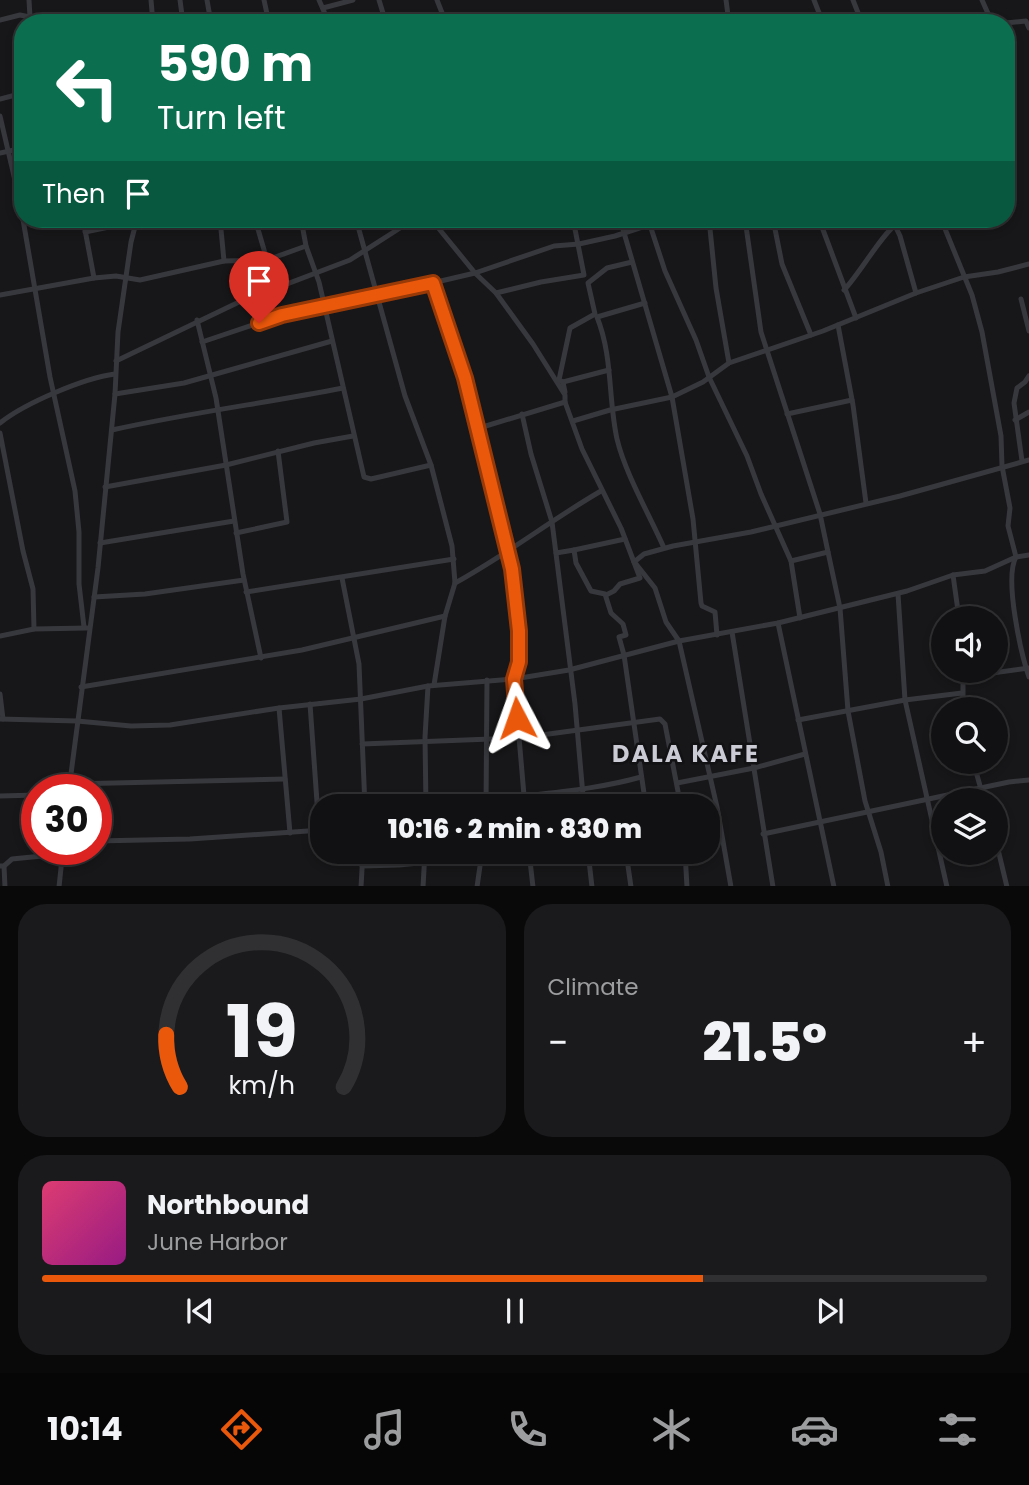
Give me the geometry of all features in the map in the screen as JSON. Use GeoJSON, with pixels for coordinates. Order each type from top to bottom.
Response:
{"type":"FeatureCollection","features":[{"type":"Feature","properties":{"kind":"street"},"geometry":{"type":"LineString","coordinates":[[319,0],[325,14]]}},
{"type":"Feature","properties":{"kind":"street"},"geometry":{"type":"LineString","coordinates":[[323,8],[353,0]]}},
{"type":"Feature","properties":{"kind":"street"},"geometry":{"type":"LineString","coordinates":[[1015,22],[1026,21],[1029,28]]}},
{"type":"Feature","properties":{"kind":"street"},"geometry":{"type":"LineString","coordinates":[[0,116],[14,182]]}},
{"type":"Feature","properties":{"kind":"street"},"geometry":{"type":"LineString","coordinates":[[0,153],[14,150]]}},
{"type":"Feature","properties":{"kind":"street"},"geometry":{"type":"LineString","coordinates":[[23,228],[75,491],[79,532],[79,584],[87,628]]}},
{"type":"Feature","properties":{"kind":"street"},"geometry":{"type":"LineString","coordinates":[[84,228],[94,278]]}},
{"type":"Feature","properties":{"kind":"street"},"geometry":{"type":"LineString","coordinates":[[85,232],[102,228]]}},
{"type":"Feature","properties":{"kind":"street"},"geometry":{"type":"LineString","coordinates":[[72,774],[87,628],[94,597],[100,543],[116,361],[126,278],[135,228]]}},
{"type":"Feature","properties":{"kind":"street"},"geometry":{"type":"LineString","coordinates":[[221,228],[224,261]]}},
{"type":"Feature","properties":{"kind":"street"},"geometry":{"type":"LineString","coordinates":[[258,228],[267,260]]}},
{"type":"Feature","properties":{"kind":"street"},"geometry":{"type":"LineString","coordinates":[[303,228],[364,477],[366,479],[431,465]]}},
{"type":"Feature","properties":{"kind":"street"},"geometry":{"type":"LineString","coordinates":[[358,228],[405,396],[431,465],[454,559],[454,583],[430,686],[425,740],[426,794]]}},
{"type":"Feature","properties":{"kind":"street"},"geometry":{"type":"LineString","coordinates":[[116,361],[197,320],[315,272],[332,269],[400,228]]}},
{"type":"Feature","properties":{"kind":"street"},"geometry":{"type":"LineString","coordinates":[[438,228],[475,273],[496,293],[546,362],[565,395]]}},
{"type":"Feature","properties":{"kind":"street"},"geometry":{"type":"LineString","coordinates":[[496,293],[584,275],[575,228]]}},
{"type":"Feature","properties":{"kind":"street"},"geometry":{"type":"LineString","coordinates":[[623,228],[672,397],[691,508],[701,603],[715,612],[717,635]]}},
{"type":"Feature","properties":{"kind":"street"},"geometry":{"type":"LineString","coordinates":[[202,342],[282,315],[475,273],[554,246],[579,244],[625,233],[635,228]]}},
{"type":"Feature","properties":{"kind":"street"},"geometry":{"type":"LineString","coordinates":[[650,228],[665,271],[696,340],[709,377],[747,456],[774,526],[791,561],[800,618]]}},
{"type":"Feature","properties":{"kind":"street"},"geometry":{"type":"LineString","coordinates":[[710,228],[716,288],[729,363]]}},
{"type":"Feature","properties":{"kind":"street"},"geometry":{"type":"LineString","coordinates":[[747,228],[757,316],[820,514],[840,608],[848,711],[868,813],[881,852],[888,886]]}},
{"type":"Feature","properties":{"kind":"street"},"geometry":{"type":"LineString","coordinates":[[775,228],[782,264],[811,335]]}},
{"type":"Feature","properties":{"kind":"street"},"geometry":{"type":"LineString","coordinates":[[821,228],[856,318]]}},
{"type":"Feature","properties":{"kind":"street"},"geometry":{"type":"LineString","coordinates":[[844,290],[891,228]]}},
{"type":"Feature","properties":{"kind":"street"},"geometry":{"type":"LineString","coordinates":[[896,228],[916,293]]}},
{"type":"Feature","properties":{"kind":"street"},"geometry":{"type":"LineString","coordinates":[[945,228],[972,295],[982,332],[1001,436],[1002,466],[1010,508],[1008,526],[1016,557],[1012,563],[1014,605],[1029,677]]}},
{"type":"Feature","properties":{"kind":"street"},"geometry":{"type":"LineString","coordinates":[[0,295],[94,278],[141,280],[224,261],[267,260],[306,246]]}},
{"type":"Feature","properties":{"kind":"street"},"geometry":{"type":"LineString","coordinates":[[587,283],[607,268],[632,262]]}},
{"type":"Feature","properties":{"kind":"street"},"geometry":{"type":"LineString","coordinates":[[573,421],[672,397],[703,382],[729,363],[838,325],[916,293],[964,277],[1029,264]]}},
{"type":"Feature","properties":{"kind":"street"},"geometry":{"type":"LineString","coordinates":[[433,283],[465,378],[508,552],[519,631],[519,662],[514,679],[524,794],[582,789],[641,777]]}},
{"type":"Feature","properties":{"kind":"street"},"geometry":{"type":"LineString","coordinates":[[587,283],[604,336],[617,440],[664,548]]}},
{"type":"Feature","properties":{"kind":"street"},"geometry":{"type":"LineString","coordinates":[[574,551],[576,563],[591,591],[606,595],[614,592],[620,584],[640,578],[625,539],[582,449],[565,402],[563,382],[559,380],[570,328],[595,314],[587,283]]}},
{"type":"Feature","properties":{"kind":"street"},"geometry":{"type":"LineString","coordinates":[[1021,299],[1029,331]]}},
{"type":"Feature","properties":{"kind":"street"},"geometry":{"type":"LineString","coordinates":[[597,317],[645,303]]}},
{"type":"Feature","properties":{"kind":"street"},"geometry":{"type":"LineString","coordinates":[[197,320],[217,409],[246,592],[261,658]]}},
{"type":"Feature","properties":{"kind":"street"},"geometry":{"type":"LineString","coordinates":[[838,325],[852,400],[866,503]]}},
{"type":"Feature","properties":{"kind":"street"},"geometry":{"type":"LineString","coordinates":[[115,394],[184,383],[332,341]]}},
{"type":"Feature","properties":{"kind":"street"},"geometry":{"type":"LineString","coordinates":[[563,382],[609,370]]}},
{"type":"Feature","properties":{"kind":"street"},"geometry":{"type":"LineString","coordinates":[[0,423],[54,394],[102,376],[115,374]]}},
{"type":"Feature","properties":{"kind":"street"},"geometry":{"type":"LineString","coordinates":[[634,562],[644,554],[664,548],[694,541],[717,540],[1026,461],[1015,420],[1015,394],[1029,376]]}},
{"type":"Feature","properties":{"kind":"street"},"geometry":{"type":"LineString","coordinates":[[111,430],[343,388]]}},
{"type":"Feature","properties":{"kind":"street"},"geometry":{"type":"LineString","coordinates":[[787,414],[852,400]]}},
{"type":"Feature","properties":{"kind":"street"},"geometry":{"type":"LineString","coordinates":[[476,429],[565,402]]}},
{"type":"Feature","properties":{"kind":"street"},"geometry":{"type":"LineString","coordinates":[[1015,420],[1029,411]]}},
{"type":"Feature","properties":{"kind":"street"},"geometry":{"type":"LineString","coordinates":[[522,414],[552,522],[583,794]]}},
{"type":"Feature","properties":{"kind":"street"},"geometry":{"type":"LineString","coordinates":[[0,433],[33,589],[34,629]]}},
{"type":"Feature","properties":{"kind":"street"},"geometry":{"type":"LineString","coordinates":[[105,486],[226,465],[353,436]]}},
{"type":"Feature","properties":{"kind":"street"},"geometry":{"type":"LineString","coordinates":[[236,533],[288,522],[278,451]]}},
{"type":"Feature","properties":{"kind":"street"},"geometry":{"type":"LineString","coordinates":[[454,583],[508,552],[559,515],[601,491]]}},
{"type":"Feature","properties":{"kind":"street"},"geometry":{"type":"LineString","coordinates":[[100,543],[234,521]]}},
{"type":"Feature","properties":{"kind":"street"},"geometry":{"type":"LineString","coordinates":[[556,554],[625,539]]}},
{"type":"Feature","properties":{"kind":"street"},"geometry":{"type":"LineString","coordinates":[[791,561],[828,552]]}},
{"type":"Feature","properties":{"kind":"street"},"geometry":{"type":"LineString","coordinates":[[0,694],[1,719],[78,721],[131,726],[170,725],[279,708],[361,699],[430,686],[514,679],[569,670],[679,641],[800,618],[898,594],[953,575],[985,571],[1016,557],[1029,555]]}},
{"type":"Feature","properties":{"kind":"street"},"geometry":{"type":"LineString","coordinates":[[246,592],[454,559]]}},
{"type":"Feature","properties":{"kind":"street"},"geometry":{"type":"LineString","coordinates":[[634,562],[655,588],[666,622],[679,641],[710,776],[730,886]]}},
{"type":"Feature","properties":{"kind":"street"},"geometry":{"type":"LineString","coordinates":[[953,575],[957,606]]}},
{"type":"Feature","properties":{"kind":"street"},"geometry":{"type":"LineString","coordinates":[[342,578],[359,664],[364,794]]}},
{"type":"Feature","properties":{"kind":"street"},"geometry":{"type":"LineString","coordinates":[[94,597],[145,594],[244,580]]}},
{"type":"Feature","properties":{"kind":"street"},"geometry":{"type":"LineString","coordinates":[[898,594],[905,700],[947,886]]}},
{"type":"Feature","properties":{"kind":"street"},"geometry":{"type":"LineString","coordinates":[[606,595],[611,613],[624,624],[626,635],[619,637],[624,655],[644,794]]}},
{"type":"Feature","properties":{"kind":"street"},"geometry":{"type":"LineString","coordinates":[[81,687],[261,658],[445,617]]}},
{"type":"Feature","properties":{"kind":"street"},"geometry":{"type":"LineString","coordinates":[[778,623],[834,886]]}},
{"type":"Feature","properties":{"kind":"street"},"geometry":{"type":"LineString","coordinates":[[0,636],[34,629],[87,628]]}},
{"type":"Feature","properties":{"kind":"street"},"geometry":{"type":"LineString","coordinates":[[732,632],[773,886]]}},
{"type":"Feature","properties":{"kind":"street"},"geometry":{"type":"LineString","coordinates":[[1008,670],[1028,668]]}},
{"type":"Feature","properties":{"kind":"street"},"geometry":{"type":"LineString","coordinates":[[487,680],[487,794]]}},
{"type":"Feature","properties":{"kind":"street"},"geometry":{"type":"LineString","coordinates":[[962,697],[963,683]]}},
{"type":"Feature","properties":{"kind":"street"},"geometry":{"type":"LineString","coordinates":[[798,720],[905,700],[962,693]]}},
{"type":"Feature","properties":{"kind":"street"},"geometry":{"type":"LineString","coordinates":[[310,704],[318,794]]}},
{"type":"Feature","properties":{"kind":"street"},"geometry":{"type":"LineString","coordinates":[[279,708],[290,833]]}},
{"type":"Feature","properties":{"kind":"street"},"geometry":{"type":"LineString","coordinates":[[362,744],[519,738],[660,719],[663,721],[679,794]]}},
{"type":"Feature","properties":{"kind":"street"},"geometry":{"type":"LineString","coordinates":[[677,783],[754,768],[805,754]]}},
{"type":"Feature","properties":{"kind":"street"},"geometry":{"type":"LineString","coordinates":[[977,774],[981,788],[1029,780]]}},
{"type":"Feature","properties":{"kind":"street"},"geometry":{"type":"LineString","coordinates":[[112,785],[285,779]]}},
{"type":"Feature","properties":{"kind":"street"},"geometry":{"type":"LineString","coordinates":[[0,796],[21,795]]}},
{"type":"Feature","properties":{"kind":"street"},"geometry":{"type":"LineString","coordinates":[[763,834],[931,799]]}},
{"type":"Feature","properties":{"kind":"street"},"geometry":{"type":"LineString","coordinates":[[112,841],[190,839],[310,831]]}},
{"type":"Feature","properties":{"kind":"street"},"geometry":{"type":"LineString","coordinates":[[5,886],[2,866],[12,859],[21,858]]}},
{"type":"Feature","properties":{"kind":"street"},"geometry":{"type":"LineString","coordinates":[[361,886],[362,866],[406,864]]}},
{"type":"Feature","properties":{"kind":"street"},"geometry":{"type":"LineString","coordinates":[[423,886],[425,864]]}},
{"type":"Feature","properties":{"kind":"street"},"geometry":{"type":"LineString","coordinates":[[477,886],[481,864]]}},
{"type":"Feature","properties":{"kind":"street"},"geometry":{"type":"LineString","coordinates":[[530,864],[533,886]]}},
{"type":"Feature","properties":{"kind":"street"},"geometry":{"type":"LineString","coordinates":[[589,864],[592,886]]}},
{"type":"Feature","properties":{"kind":"street"},"geometry":{"type":"LineString","coordinates":[[628,864],[631,886]]}},
{"type":"Feature","properties":{"kind":"street"},"geometry":{"type":"LineString","coordinates":[[686,864],[687,886]]}},
{"type":"Feature","properties":{"kind":"street"},"geometry":{"type":"LineString","coordinates":[[59,886],[61,865]]}},
{"type":"Feature","properties":{"kind":"street"},"geometry":{"type":"LineString","coordinates":[[1002,865],[1007,886]]}},
{"type":"Feature","properties":{"kind":"district","name":"DALA KAFE"},"geometry":{"type":"Point","coordinates":[686,754]}},
{"type":"Feature","properties":{"kind":"route"},"geometry":{"type":"LineString","coordinates":[[259,323],[282,315],[433,283],[465,378],[512,569],[519,631],[519,662],[514,679],[517,718]]}}]}
